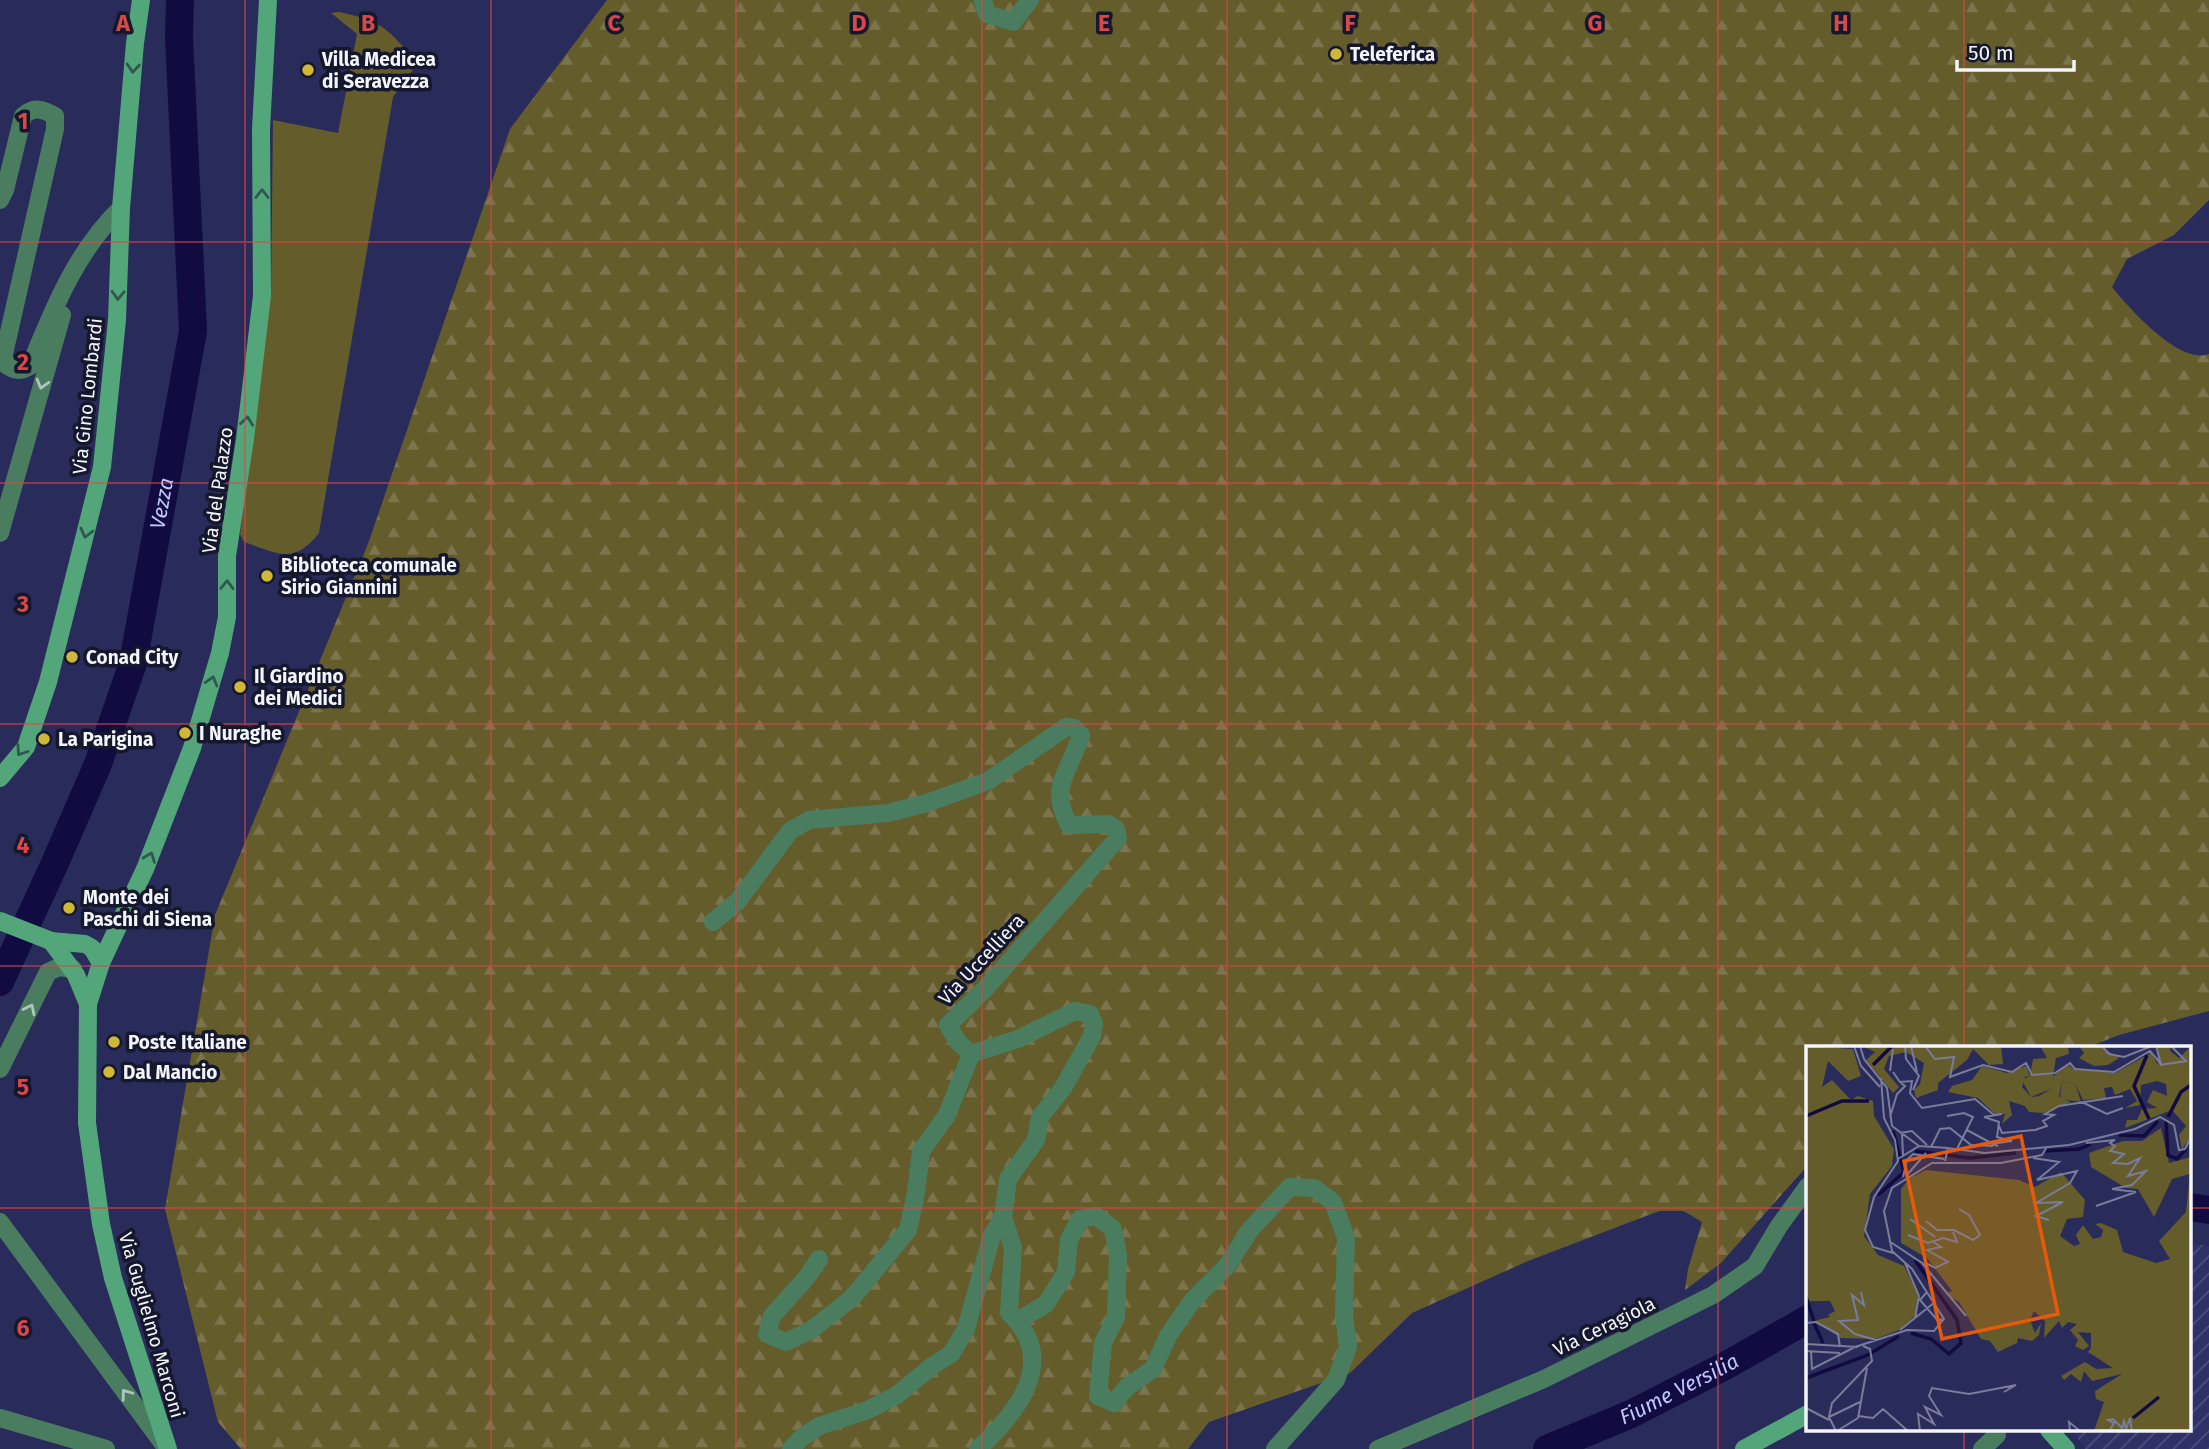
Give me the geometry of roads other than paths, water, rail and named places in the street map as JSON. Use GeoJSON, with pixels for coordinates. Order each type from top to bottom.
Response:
{"type":"FeatureCollection","features":[{"type":"Feature","properties":{"kind":"main road","name":"Via Gino Lombardi"},"geometry":{"type":"LineString","coordinates":[[0,778],[26,747],[48,682],[102,467],[117,320],[121,208],[141,0]]}},
{"type":"Feature","properties":{"kind":"main road","name":"Via del Palazzo"},"geometry":{"type":"LineString","coordinates":[[88,1004],[101,963],[145,869],[192,748],[220,653],[227,617],[228,556],[262,296],[261,129],[268,0]]}},
{"type":"Feature","properties":{"kind":"main road"},"geometry":{"type":"LineString","coordinates":[[0,921],[51,941],[85,944],[92,948],[101,963],[89,971],[73,969]]}},
{"type":"Feature","properties":{"kind":"main road"},"geometry":{"type":"LineString","coordinates":[[51,941],[73,969],[88,1004]]}},
{"type":"Feature","properties":{"kind":"main road","name":"Via Guglielmo Marconi"},"geometry":{"type":"LineString","coordinates":[[88,1004],[87,1123],[101,1224],[113,1278],[167,1449]]}},
{"type":"Feature","properties":{"kind":"main road"},"geometry":{"type":"LineString","coordinates":[[1751,1447],[1806,1415]]}},
{"type":"Feature","properties":{"kind":"main road"},"geometry":{"type":"LineString","coordinates":[[2051,1432],[2066,1449]]}},
{"type":"Feature","properties":{"kind":"street"},"geometry":{"type":"LineString","coordinates":[[983,0],[987,14],[1013,22],[1030,0]]}},
{"type":"Feature","properties":{"kind":"street"},"geometry":{"type":"LineString","coordinates":[[0,200],[5,190],[23,116],[30,110],[44,109],[55,117],[55,130],[4,354],[3,367],[13,370],[23,370],[30,366],[60,294],[102,226],[121,208]]}},
{"type":"Feature","properties":{"kind":"street"},"geometry":{"type":"LineString","coordinates":[[0,533],[62,314],[60,294]]}},
{"type":"Feature","properties":{"kind":"street","name":"Via Uccelliera"},"geometry":{"type":"LineString","coordinates":[[713,922],[738,901],[790,831],[809,820],[888,813],[927,803],[988,781],[1066,727],[1074,728],[1081,735],[1061,781],[1060,808],[1069,825],[1109,824],[1116,829],[1118,838],[985,989],[948,1025],[958,1042],[971,1054]]}},
{"type":"Feature","properties":{"kind":"street"},"geometry":{"type":"LineString","coordinates":[[0,1069],[48,972],[59,967],[73,969]]}},
{"type":"Feature","properties":{"kind":"street"},"geometry":{"type":"LineString","coordinates":[[791,1449],[801,1438],[819,1426],[869,1410],[897,1395],[951,1354],[966,1329],[992,1235],[1003,1217],[1008,1179],[1036,1140],[1040,1117],[1063,1088],[1092,1036],[1094,1024],[1090,1014],[1075,1011],[1018,1039],[971,1054],[947,1115],[921,1151],[908,1230],[852,1298],[811,1330],[786,1342],[767,1334],[772,1316],[807,1278],[819,1259]]}},
{"type":"Feature","properties":{"kind":"street"},"geometry":{"type":"LineString","coordinates":[[1017,1321],[1046,1304],[1066,1272],[1069,1240],[1080,1219],[1096,1216],[1113,1229],[1118,1255],[1116,1317],[1104,1343],[1098,1396],[1114,1403],[1127,1387],[1153,1369],[1168,1336],[1192,1301],[1227,1266],[1250,1230],[1273,1202],[1290,1187],[1314,1188],[1333,1202],[1346,1238],[1344,1315],[1348,1347],[1336,1380],[1275,1449]]}},
{"type":"Feature","properties":{"kind":"street","name":"Via Ceragiola"},"geometry":{"type":"LineString","coordinates":[[1378,1449],[1544,1379],[1713,1295],[1755,1266],[1806,1189]]}},
{"type":"Feature","properties":{"kind":"street"},"geometry":{"type":"LineString","coordinates":[[978,1449],[1000,1428],[1021,1399],[1031,1377],[1032,1357],[1028,1338],[1009,1313],[1013,1248],[1003,1217]]}},
{"type":"Feature","properties":{"kind":"street"},"geometry":{"type":"LineString","coordinates":[[0,1222],[167,1449]]}},
{"type":"Feature","properties":{"kind":"street"},"geometry":{"type":"LineString","coordinates":[[0,1418],[106,1449]]}},
{"type":"Feature","properties":{"kind":"street"},"geometry":{"type":"LineString","coordinates":[[1982,1449],[1997,1435],[1995,1432]]}},
{"type":"Feature","properties":{"kind":"waterway","name":"Vezza"},"geometry":{"type":"LineString","coordinates":[[0,982],[98,764],[133,663],[193,331],[179,37],[180,0]]}},
{"type":"Feature","properties":{"kind":"waterway","name":"Fiume Versilia"},"geometry":{"type":"LineString","coordinates":[[2192,1207],[2209,1210]]}},
{"type":"Feature","properties":{"kind":"waterway","name":"Fiume Versilia"},"geometry":{"type":"LineString","coordinates":[[1547,1449],[1631,1414],[1725,1366],[1806,1320]]}},
{"type":"Feature","properties":{"kind":"place","name":"Teleferica"},"geometry":{"type":"Point","coordinates":[1336,54]}},
{"type":"Feature","properties":{"kind":"place","name":"Villa Medicea di Seravezza"},"geometry":{"type":"Point","coordinates":[308,70]}},
{"type":"Feature","properties":{"kind":"place","name":"Biblioteca comunale Sirio Giannini"},"geometry":{"type":"Point","coordinates":[267,576]}},
{"type":"Feature","properties":{"kind":"place","name":"Conad City"},"geometry":{"type":"Point","coordinates":[72,657]}},
{"type":"Feature","properties":{"kind":"place","name":"Il Giardino dei Medici"},"geometry":{"type":"Point","coordinates":[240,687]}},
{"type":"Feature","properties":{"kind":"place","name":"I Nuraghe"},"geometry":{"type":"Point","coordinates":[185,733]}},
{"type":"Feature","properties":{"kind":"place","name":"La Parigina"},"geometry":{"type":"Point","coordinates":[44,739]}},
{"type":"Feature","properties":{"kind":"place","name":"Monte dei Paschi di Siena"},"geometry":{"type":"Point","coordinates":[69,908]}},
{"type":"Feature","properties":{"kind":"place","name":"Poste Italiane"},"geometry":{"type":"Point","coordinates":[114,1042]}},
{"type":"Feature","properties":{"kind":"place","name":"Dal Mancio"},"geometry":{"type":"Point","coordinates":[109,1072]}}]}
